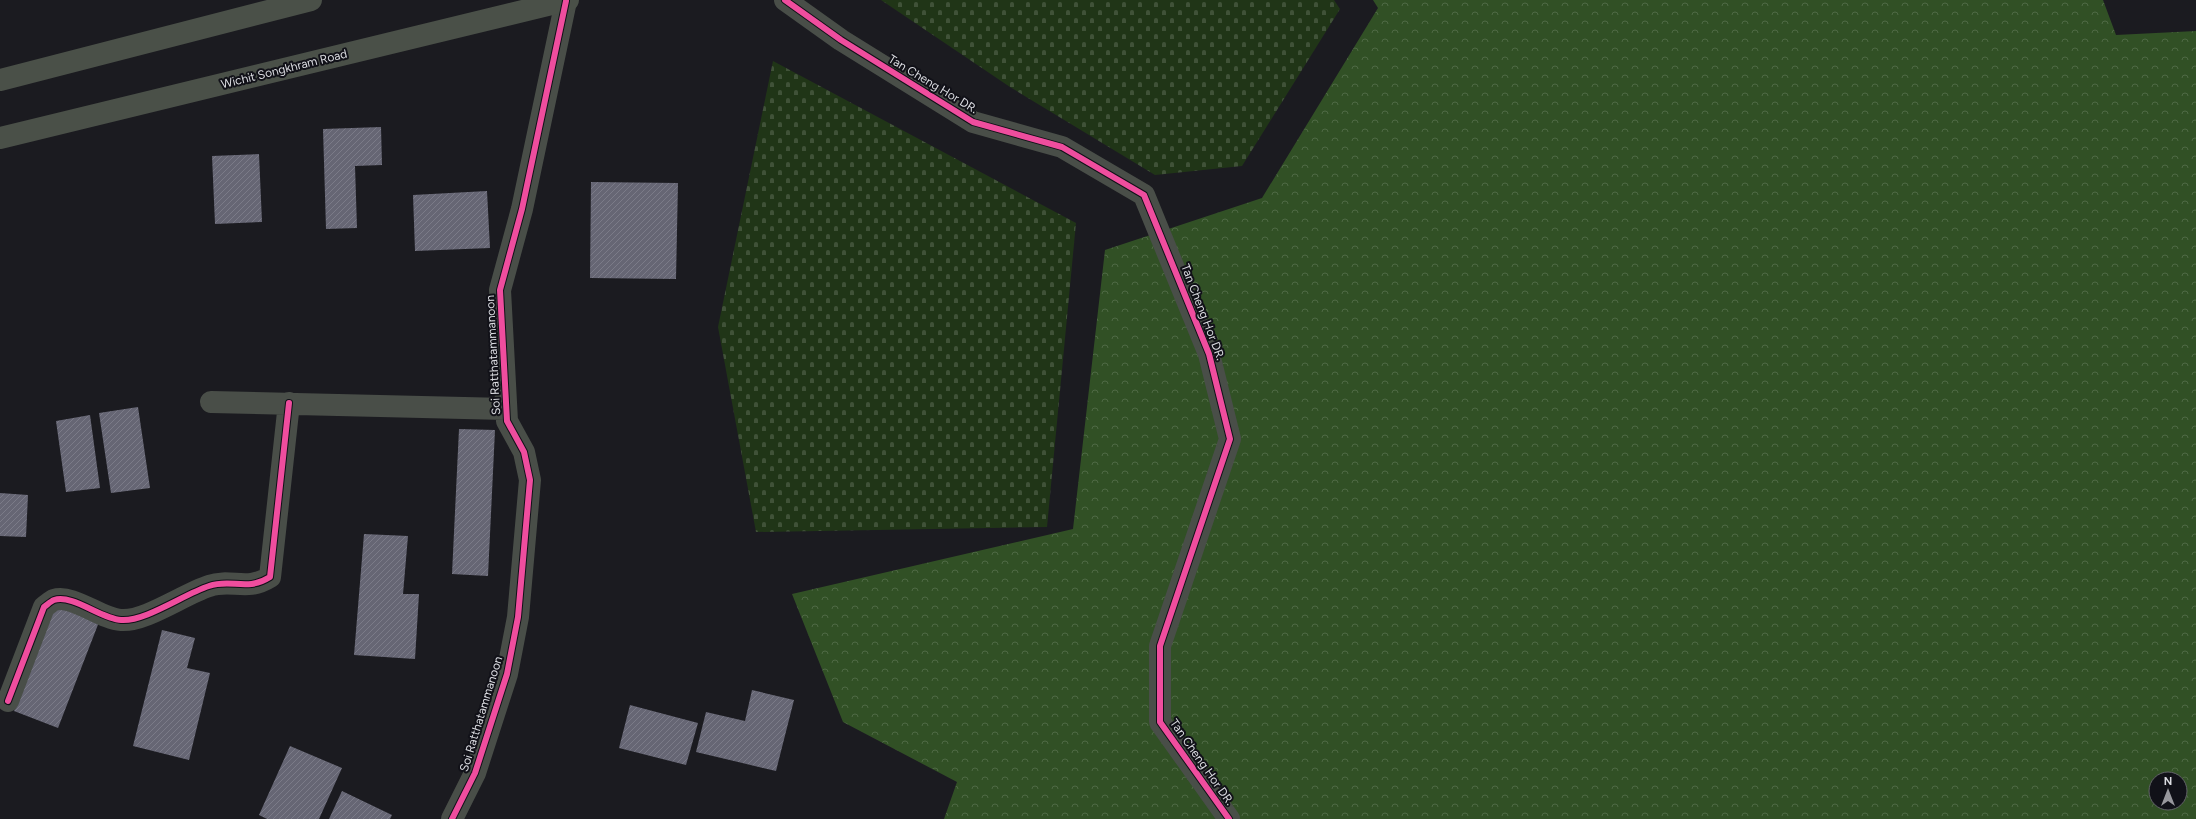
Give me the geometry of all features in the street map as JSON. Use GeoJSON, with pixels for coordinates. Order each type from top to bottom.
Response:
{"type":"FeatureCollection","features":[{"type":"Feature","properties":{"kind":"main road"},"geometry":{"type":"LineString","coordinates":[[0,80],[311,0]]}},
{"type":"Feature","properties":{"kind":"main road","name":"Wichit Songkhram Road"},"geometry":{"type":"LineString","coordinates":[[0,138],[567,0]]}},
{"type":"Feature","properties":{"kind":"street","name":"Soi Ratthatammanoon"},"geometry":{"type":"LineString","coordinates":[[452,819],[477,765],[507,674],[518,617],[530,480],[524,452],[507,421],[500,290],[522,209],[567,0]]}},
{"type":"Feature","properties":{"kind":"street","name":"Tan Cheng Hor DR."},"geometry":{"type":"LineString","coordinates":[[785,0],[841,40],[973,122],[1062,147],[1144,196],[1209,354],[1230,439],[1160,646],[1160,722],[1229,819]]}},
{"type":"Feature","properties":{"kind":"street"},"geometry":{"type":"LineString","coordinates":[[211,402],[506,409]]}},
{"type":"Feature","properties":{"kind":"street"},"geometry":{"type":"LineString","coordinates":[[8,701],[44,607],[54,600],[67,600],[104,615],[126,620],[137,618],[197,590],[217,583],[242,586],[259,584],[270,576],[289,404]]}},
{"type":"Feature","properties":{"kind":"green space"},"geometry":{"type":"Polygon","coordinates":[[[881,0],[1334,0],[1340,9],[1242,166],[1155,175],[1010,87],[881,0]]]}},
{"type":"Feature","properties":{"kind":"green space"},"geometry":{"type":"Polygon","coordinates":[[[1373,0],[2103,0],[2116,35],[2196,31],[2196,819],[944,819],[957,782],[843,722],[792,594],[1073,529],[1105,250],[1262,198],[1378,8],[1373,0]]]}},
{"type":"Feature","properties":{"kind":"green space"},"geometry":{"type":"Polygon","coordinates":[[[773,61],[1076,223],[1047,527],[756,532],[718,327],[773,61]]]}},
{"type":"Feature","properties":{"kind":"building"},"geometry":{"type":"Polygon","coordinates":[[[381,127],[382,165],[355,166],[357,228],[326,229],[323,129],[381,127]]]}},
{"type":"Feature","properties":{"kind":"building"},"geometry":{"type":"Polygon","coordinates":[[[259,154],[262,222],[215,224],[212,156],[259,154]]]}},
{"type":"Feature","properties":{"kind":"building"},"geometry":{"type":"Polygon","coordinates":[[[591,182],[678,183],[676,279],[590,278],[591,182]]]}},
{"type":"Feature","properties":{"kind":"building"},"geometry":{"type":"Polygon","coordinates":[[[487,191],[490,248],[415,251],[413,195],[487,191]]]}},
{"type":"Feature","properties":{"kind":"building"},"geometry":{"type":"Polygon","coordinates":[[[138,407],[150,488],[111,493],[99,413],[138,407]]]}},
{"type":"Feature","properties":{"kind":"building"},"geometry":{"type":"Polygon","coordinates":[[[90,415],[100,488],[66,492],[56,421],[90,415]]]}},
{"type":"Feature","properties":{"kind":"building"},"geometry":{"type":"Polygon","coordinates":[[[459,429],[495,430],[488,576],[452,574],[459,429]]]}},
{"type":"Feature","properties":{"kind":"building"},"geometry":{"type":"Polygon","coordinates":[[[0,493],[28,495],[26,537],[0,536],[0,493]]]}},
{"type":"Feature","properties":{"kind":"building"},"geometry":{"type":"Polygon","coordinates":[[[364,534],[408,536],[403,594],[419,594],[415,659],[354,655],[364,534]]]}},
{"type":"Feature","properties":{"kind":"building"},"geometry":{"type":"Polygon","coordinates":[[[55,606],[99,622],[58,728],[14,711],[55,606]]]}},
{"type":"Feature","properties":{"kind":"building"},"geometry":{"type":"Polygon","coordinates":[[[162,630],[195,638],[187,668],[210,673],[189,760],[133,746],[162,630]]]}},
{"type":"Feature","properties":{"kind":"building"},"geometry":{"type":"Polygon","coordinates":[[[752,690],[794,700],[776,771],[696,752],[706,712],[745,721],[752,690]]]}},
{"type":"Feature","properties":{"kind":"building"},"geometry":{"type":"Polygon","coordinates":[[[630,705],[698,723],[686,765],[619,748],[630,705]]]}},
{"type":"Feature","properties":{"kind":"building"},"geometry":{"type":"Polygon","coordinates":[[[290,746],[342,768],[319,819],[267,819],[259,815],[290,746]]]}},
{"type":"Feature","properties":{"kind":"building"},"geometry":{"type":"Polygon","coordinates":[[[342,791],[392,815],[390,819],[329,819],[342,791]]]}},
{"type":"Feature","properties":{"kind":"cycle path"},"geometry":{"type":"LineString","coordinates":[[785,0],[841,40],[973,122],[1062,147],[1144,195],[1209,354],[1230,439],[1160,646],[1160,722],[1229,819]]}},
{"type":"Feature","properties":{"kind":"cycle path"},"geometry":{"type":"LineString","coordinates":[[452,819],[475,773],[507,674],[518,617],[530,480],[524,452],[507,421],[500,290],[522,209],[566,1]]}},
{"type":"Feature","properties":{"kind":"cycle path"},"geometry":{"type":"LineString","coordinates":[[8,701],[44,607],[54,600],[70,600],[113,619],[131,619],[153,612],[209,586],[225,583],[254,584],[270,577],[289,403]]}}]}
